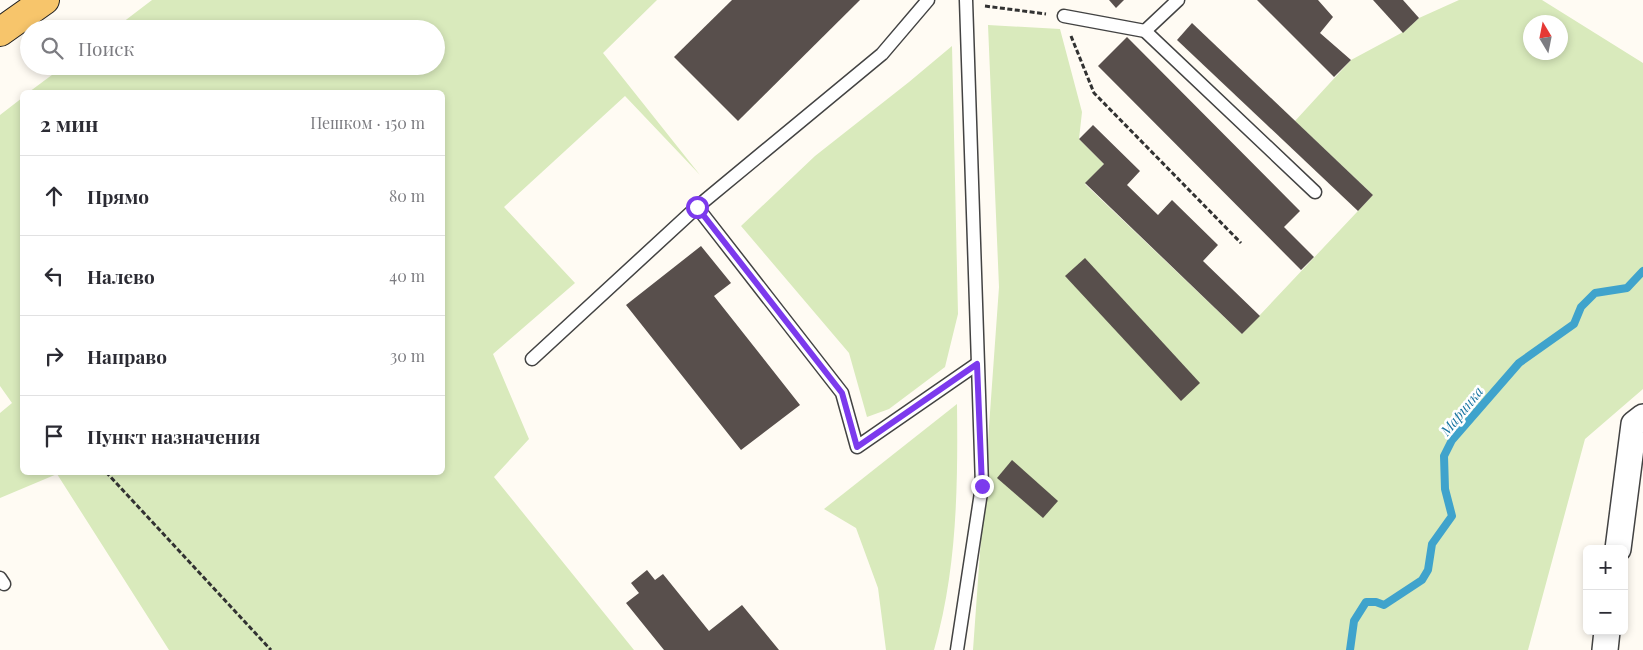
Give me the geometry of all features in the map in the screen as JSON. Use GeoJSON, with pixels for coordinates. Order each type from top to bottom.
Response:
{"type":"FeatureCollection","features":[{"type":"Feature","properties":{"kind":"main road"},"geometry":{"type":"LineString","coordinates":[[0,32],[45,0]]}},
{"type":"Feature","properties":{"kind":"street"},"geometry":{"type":"LineString","coordinates":[[1619,545],[1634,424],[1643,417]]}},
{"type":"Feature","properties":{"kind":"street"},"geometry":{"type":"LineString","coordinates":[[1605,650],[1607,635]]}},
{"type":"Feature","properties":{"kind":"lane"},"geometry":{"type":"LineString","coordinates":[[532,359],[697,207],[882,54],[928,0]]}},
{"type":"Feature","properties":{"kind":"lane"},"geometry":{"type":"LineString","coordinates":[[1145,31],[1178,0]]}},
{"type":"Feature","properties":{"kind":"lane"},"geometry":{"type":"LineString","coordinates":[[957,650],[982,486],[966,2]]}},
{"type":"Feature","properties":{"kind":"lane"},"geometry":{"type":"LineString","coordinates":[[1064,16],[1145,31],[1315,192]]}},
{"type":"Feature","properties":{"kind":"lane"},"geometry":{"type":"LineString","coordinates":[[697,207],[842,393],[857,447],[977,364]]}},
{"type":"Feature","properties":{"kind":"path"},"geometry":{"type":"LineString","coordinates":[[966,2],[1064,16],[1094,93],[1241,243]]}},
{"type":"Feature","properties":{"kind":"path"},"geometry":{"type":"LineString","coordinates":[[109,475],[271,650]]}},
{"type":"Feature","properties":{"kind":"green space"},"geometry":{"type":"Polygon","coordinates":[[[152,0],[657,0],[603,53],[700,175],[625,96],[504,207],[575,283],[493,354],[529,439],[494,477],[634,650],[169,650],[58,475],[445,475],[445,90],[32,90],[52,75],[445,75],[445,20],[126,20],[152,0]]]}},
{"type":"Feature","properties":{"kind":"green space"},"geometry":{"type":"Polygon","coordinates":[[[1459,0],[1542,0],[1566,15],[1523,15],[1523,60],[1568,60],[1568,16],[1643,63],[1643,389],[1585,439],[1528,650],[973,650],[999,287],[988,25],[1060,29],[1082,112],[1079,139],[1104,164],[1085,184],[1242,334],[1373,195],[1295,121],[1351,60],[1405,31],[1419,18],[1459,0]]]}},
{"type":"Feature","properties":{"kind":"green space"},"geometry":{"type":"Polygon","coordinates":[[[952,46],[958,314],[945,367],[889,409],[867,417],[849,353],[741,226],[815,156],[952,46]]]}},
{"type":"Feature","properties":{"kind":"green space"},"geometry":{"type":"Polygon","coordinates":[[[20,100],[20,475],[55,475],[0,498],[0,413],[12,403],[0,386],[0,115],[20,100]]]}},
{"type":"Feature","properties":{"kind":"green space"},"geometry":{"type":"Polygon","coordinates":[[[957,404],[956,497],[952,559],[942,620],[934,650],[886,650],[878,588],[856,528],[824,509],[957,404]]]}},
{"type":"Feature","properties":{"kind":"building"},"geometry":{"type":"Polygon","coordinates":[[[732,0],[860,0],[738,121],[674,57],[732,0]]]}},
{"type":"Feature","properties":{"kind":"building"},"geometry":{"type":"Polygon","coordinates":[[[1109,0],[1124,0],[1116,8],[1109,0]]]}},
{"type":"Feature","properties":{"kind":"building"},"geometry":{"type":"Polygon","coordinates":[[[1257,0],[1318,0],[1333,17],[1320,33],[1351,60],[1334,77],[1257,0]]]}},
{"type":"Feature","properties":{"kind":"building"},"geometry":{"type":"Polygon","coordinates":[[[1373,0],[1403,0],[1419,18],[1403,33],[1373,0]]]}},
{"type":"Feature","properties":{"kind":"building"},"geometry":{"type":"Polygon","coordinates":[[[1192,23],[1373,195],[1358,211],[1177,40],[1192,23]]]}},
{"type":"Feature","properties":{"kind":"building"},"geometry":{"type":"Polygon","coordinates":[[[1127,37],[1300,211],[1284,227],[1314,257],[1301,270],[1098,66],[1127,37]]]}},
{"type":"Feature","properties":{"kind":"building"},"geometry":{"type":"Polygon","coordinates":[[[1093,125],[1140,171],[1127,185],[1158,215],[1172,200],[1218,245],[1203,261],[1260,316],[1242,334],[1085,183],[1104,164],[1079,139],[1093,125]]]}},
{"type":"Feature","properties":{"kind":"building"},"geometry":{"type":"Polygon","coordinates":[[[701,246],[731,283],[714,296],[800,405],[741,450],[626,305],[701,246]]]}},
{"type":"Feature","properties":{"kind":"building"},"geometry":{"type":"Polygon","coordinates":[[[1085,258],[1200,383],[1181,401],[1065,276],[1085,258]]]}},
{"type":"Feature","properties":{"kind":"building"},"geometry":{"type":"Polygon","coordinates":[[[1012,460],[1058,501],[1043,518],[997,478],[1012,460]]]}},
{"type":"Feature","properties":{"kind":"building"},"geometry":{"type":"Polygon","coordinates":[[[647,570],[655,580],[663,574],[709,631],[742,605],[779,650],[664,650],[626,603],[639,593],[631,583],[647,570]]]}},
{"type":"Feature","properties":{"kind":"waterway","name":"Маринка"},"geometry":{"type":"LineString","coordinates":[[1350,650],[1354,621],[1366,602],[1376,602],[1384,605],[1422,580],[1428,570],[1432,544],[1452,516],[1445,489],[1444,456],[1452,440],[1519,363],[1574,324],[1581,307],[1595,293],[1627,288],[1643,271]]}},
{"type":"Feature","properties":{"kind":"route"},"geometry":{"type":"LineString","coordinates":[[697,207],[842,393],[857,447],[977,364],[982,486]]}}]}
